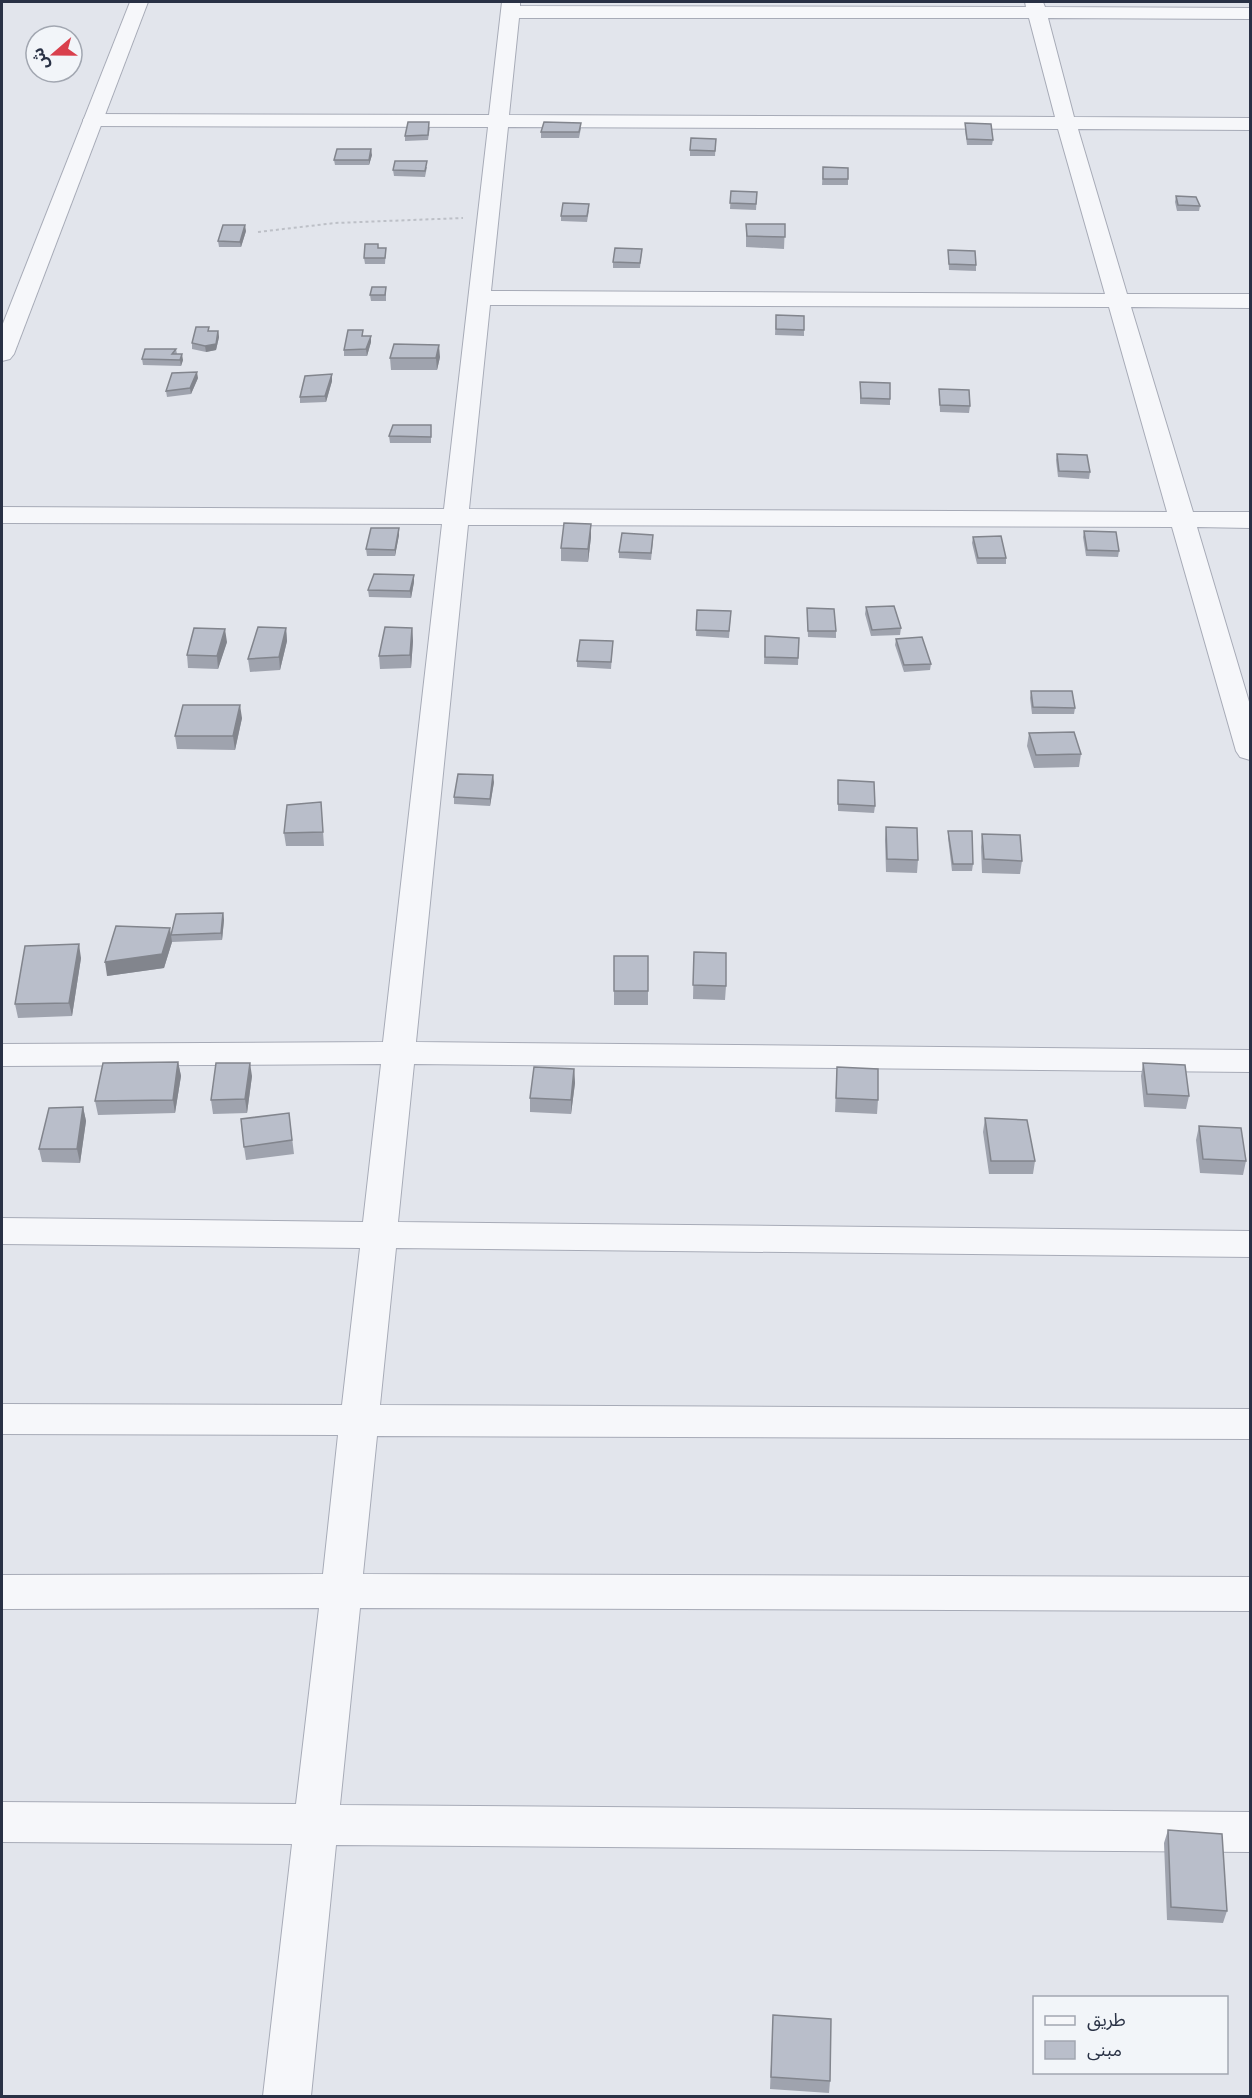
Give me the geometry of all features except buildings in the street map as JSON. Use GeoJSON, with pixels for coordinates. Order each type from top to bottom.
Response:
{"type":"FeatureCollection","features":[{"type":"Feature","properties":{"kind":"street"},"geometry":{"type":"LineString","coordinates":[[2,354],[139,2]]}},
{"type":"Feature","properties":{"kind":"street"},"geometry":{"type":"LineString","coordinates":[[287,2097],[510,7],[1036,7],[1251,13]]}},
{"type":"Feature","properties":{"kind":"street"},"geometry":{"type":"LineString","coordinates":[[1036,7],[1066,123],[1117,300],[1251,751]]}},
{"type":"Feature","properties":{"kind":"street"},"geometry":{"type":"LineString","coordinates":[[93,120],[1251,124]]}},
{"type":"Feature","properties":{"kind":"street"},"geometry":{"type":"LineString","coordinates":[[479,298],[1251,301]]}},
{"type":"Feature","properties":{"kind":"street"},"geometry":{"type":"LineString","coordinates":[[2,515],[1251,520]]}},
{"type":"Feature","properties":{"kind":"street"},"geometry":{"type":"LineString","coordinates":[[2,1055],[399,1053],[1251,1061]]}},
{"type":"Feature","properties":{"kind":"street"},"geometry":{"type":"LineString","coordinates":[[2,1231],[1251,1244]]}},
{"type":"Feature","properties":{"kind":"street"},"geometry":{"type":"LineString","coordinates":[[2,1419],[1251,1424]]}},
{"type":"Feature","properties":{"kind":"street"},"geometry":{"type":"LineString","coordinates":[[2,1592],[1251,1594]]}},
{"type":"Feature","properties":{"kind":"street"},"geometry":{"type":"LineString","coordinates":[[2,1822],[1251,1832]]}},
{"type":"Feature","properties":{"kind":"path"},"geometry":{"type":"LineString","coordinates":[[258,232],[365,219],[488,218]]}}]}
